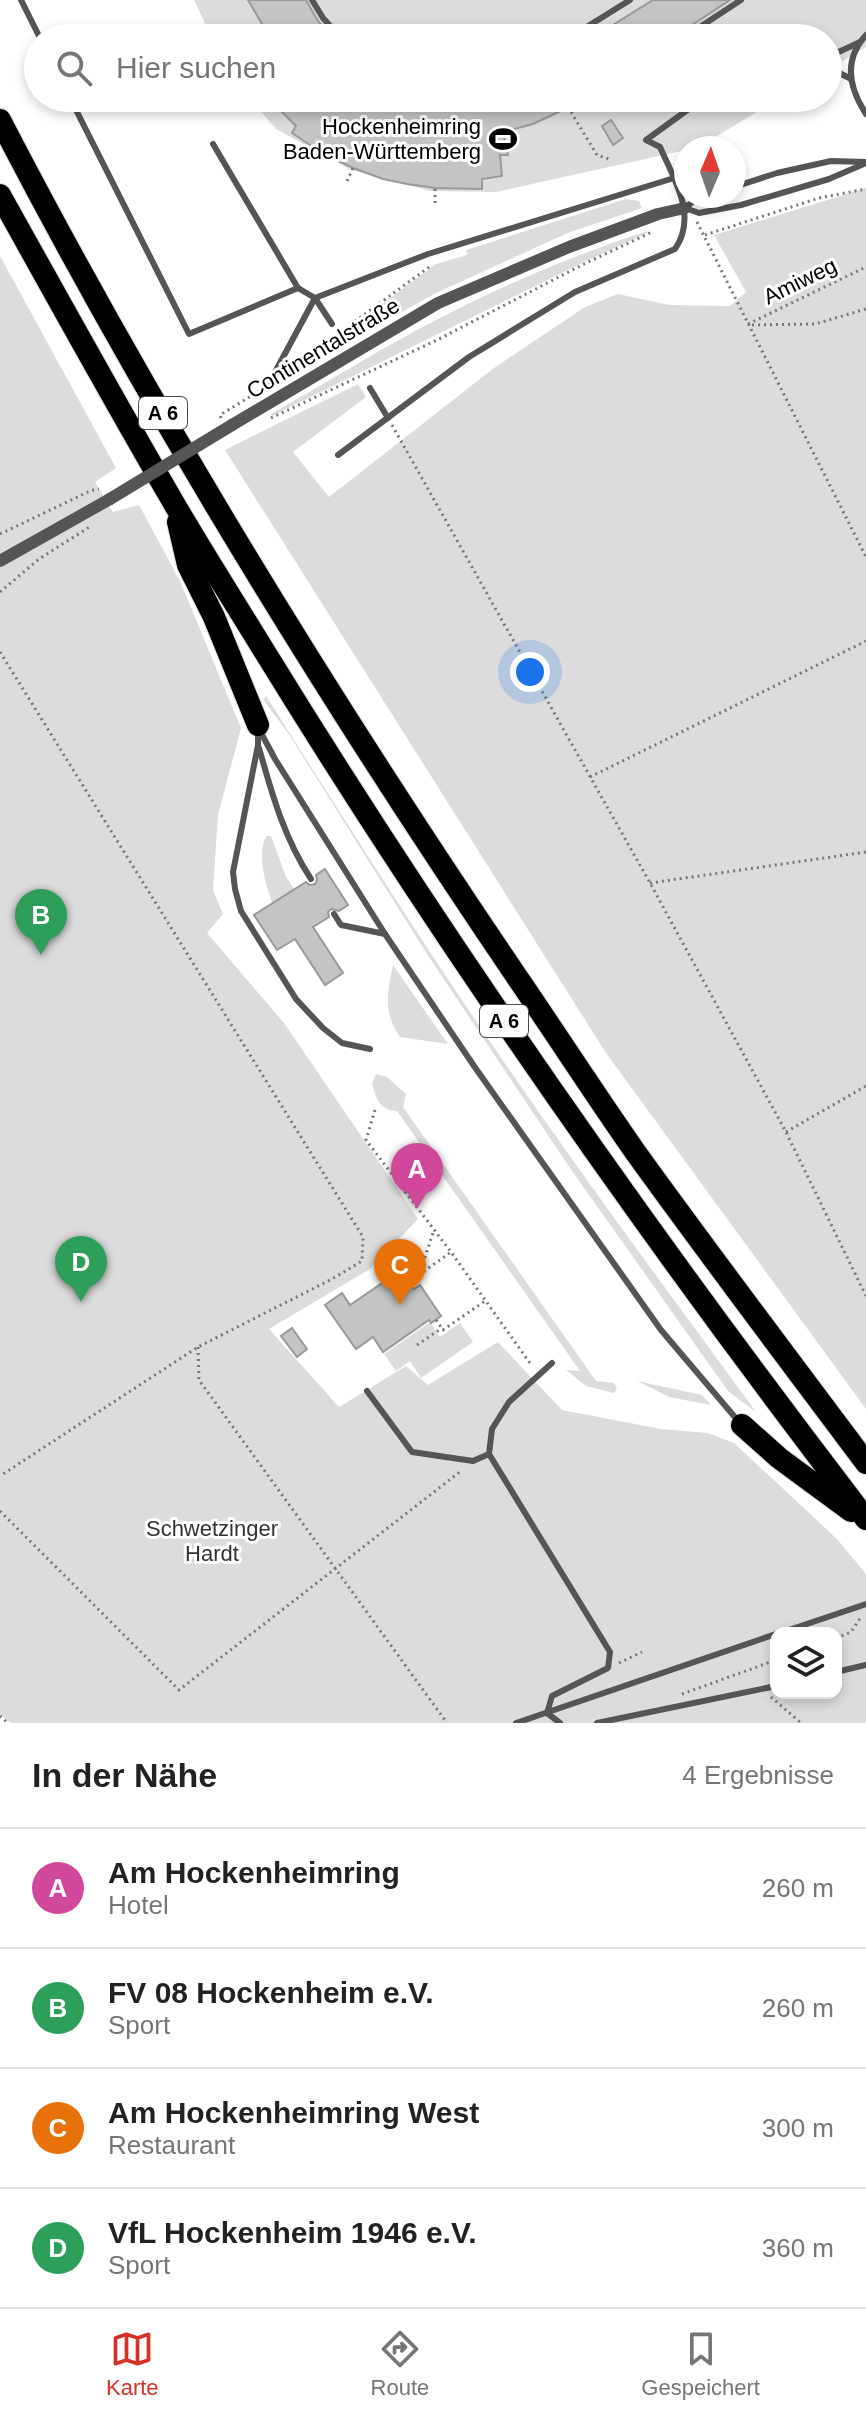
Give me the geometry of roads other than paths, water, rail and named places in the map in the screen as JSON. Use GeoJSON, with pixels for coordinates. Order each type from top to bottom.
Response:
{"type":"FeatureCollection","features":[{"type":"Feature","properties":{"kind":"highway","name":"A 6"},"geometry":{"type":"LineString","coordinates":[[0,120],[87,281],[203,483],[369,754],[635,1151],[866,1463]]}},
{"type":"Feature","properties":{"kind":"highway","name":"A 6"},"geometry":{"type":"LineString","coordinates":[[0,195],[173,502],[318,738],[456,951],[616,1182],[738,1351],[866,1520]]}},
{"type":"Feature","properties":{"kind":"highway"},"geometry":{"type":"LineString","coordinates":[[173,502],[188,565],[214,617],[258,735]]}},
{"type":"Feature","properties":{"kind":"highway"},"geometry":{"type":"LineString","coordinates":[[742,1425],[779,1458],[866,1520]]}},
{"type":"Feature","properties":{"kind":"street","name":"Continentalstraße"},"geometry":{"type":"LineString","coordinates":[[0,561],[106,494],[232,425],[438,303],[569,247],[658,214],[685,208]]}},
{"type":"Feature","properties":{"kind":"lane"},"geometry":{"type":"LineString","coordinates":[[21,0],[33,24]]}},
{"type":"Feature","properties":{"kind":"lane"},"geometry":{"type":"LineString","coordinates":[[312,0],[328,24]]}},
{"type":"Feature","properties":{"kind":"lane"},"geometry":{"type":"LineString","coordinates":[[591,24],[630,0]]}},
{"type":"Feature","properties":{"kind":"lane"},"geometry":{"type":"LineString","coordinates":[[704,24],[741,0]]}},
{"type":"Feature","properties":{"kind":"lane"},"geometry":{"type":"LineString","coordinates":[[866,35],[852,60],[851,79],[855,98],[866,114]]}},
{"type":"Feature","properties":{"kind":"lane"},"geometry":{"type":"LineString","coordinates":[[842,50],[860,42]]}},
{"type":"Feature","properties":{"kind":"lane"},"geometry":{"type":"LineString","coordinates":[[842,74],[851,79]]}},
{"type":"Feature","properties":{"kind":"lane"},"geometry":{"type":"LineString","coordinates":[[77,112],[189,334],[298,288]]}},
{"type":"Feature","properties":{"kind":"lane"},"geometry":{"type":"LineString","coordinates":[[268,385],[315,298],[428,254],[674,178],[660,147],[646,140],[683,112]]}},
{"type":"Feature","properties":{"kind":"lane"},"geometry":{"type":"LineString","coordinates":[[213,144],[298,288],[315,298],[332,324]]}},
{"type":"Feature","properties":{"kind":"lane"},"geometry":{"type":"LineString","coordinates":[[746,183],[831,161],[866,162]]}},
{"type":"Feature","properties":{"kind":"lane"},"geometry":{"type":"LineString","coordinates":[[746,204],[829,179],[866,162]]}},
{"type":"Feature","properties":{"kind":"lane"},"geometry":{"type":"LineString","coordinates":[[338,455],[469,357],[575,292],[675,249],[683,238],[685,208],[699,213],[725,208]]}},
{"type":"Feature","properties":{"kind":"lane"},"geometry":{"type":"LineString","coordinates":[[370,388],[388,418]]}},
{"type":"Feature","properties":{"kind":"lane"},"geometry":{"type":"LineString","coordinates":[[258,735],[280,819],[311,879]]}},
{"type":"Feature","properties":{"kind":"lane"},"geometry":{"type":"LineString","coordinates":[[258,735],[474,1066],[652,1318],[742,1425]]}},
{"type":"Feature","properties":{"kind":"lane"},"geometry":{"type":"LineString","coordinates":[[258,735],[233,872],[241,911],[296,999],[323,1028],[342,1043],[370,1049]]}},
{"type":"Feature","properties":{"kind":"lane"},"geometry":{"type":"LineString","coordinates":[[334,914],[341,925],[385,934]]}},
{"type":"Feature","properties":{"kind":"lane"},"geometry":{"type":"LineString","coordinates":[[547,1713],[552,1696],[608,1668],[610,1652],[489,1454],[492,1429],[509,1402],[552,1363]]}},
{"type":"Feature","properties":{"kind":"lane"},"geometry":{"type":"LineString","coordinates":[[367,1391],[412,1452],[473,1461],[489,1454]]}},
{"type":"Feature","properties":{"kind":"lane"},"geometry":{"type":"LineString","coordinates":[[798,1627],[864,1604]]}},
{"type":"Feature","properties":{"kind":"lane"},"geometry":{"type":"LineString","coordinates":[[516,1723],[770,1637]]}},
{"type":"Feature","properties":{"kind":"lane"},"geometry":{"type":"LineString","coordinates":[[842,1671],[866,1665]]}},
{"type":"Feature","properties":{"kind":"lane"},"geometry":{"type":"LineString","coordinates":[[597,1723],[770,1688]]}},
{"type":"Feature","properties":{"kind":"lane"},"geometry":{"type":"LineString","coordinates":[[547,1713],[560,1723]]}},
{"type":"Feature","properties":{"kind":"place","name":"Hockenheimring Baden-Württemberg"},"geometry":{"type":"Point","coordinates":[503,139]}},
{"type":"Feature","properties":{"kind":"place","name":"FV 08 Hockenheim e.V."},"geometry":{"type":"Point","coordinates":[41,955]}},
{"type":"Feature","properties":{"kind":"place","name":"Am Hockenheimring"},"geometry":{"type":"Point","coordinates":[417,1209]}},
{"type":"Feature","properties":{"kind":"place","name":"VfL Hockenheim 1946 e.V."},"geometry":{"type":"Point","coordinates":[81,1302]}},
{"type":"Feature","properties":{"kind":"place","name":"Am Hockenheimring West"},"geometry":{"type":"Point","coordinates":[400,1305]}},
{"type":"Feature","properties":{"kind":"park label","name":"Schwetzinger Hardt"},"geometry":{"type":"Point","coordinates":[212,1540]}}]}
